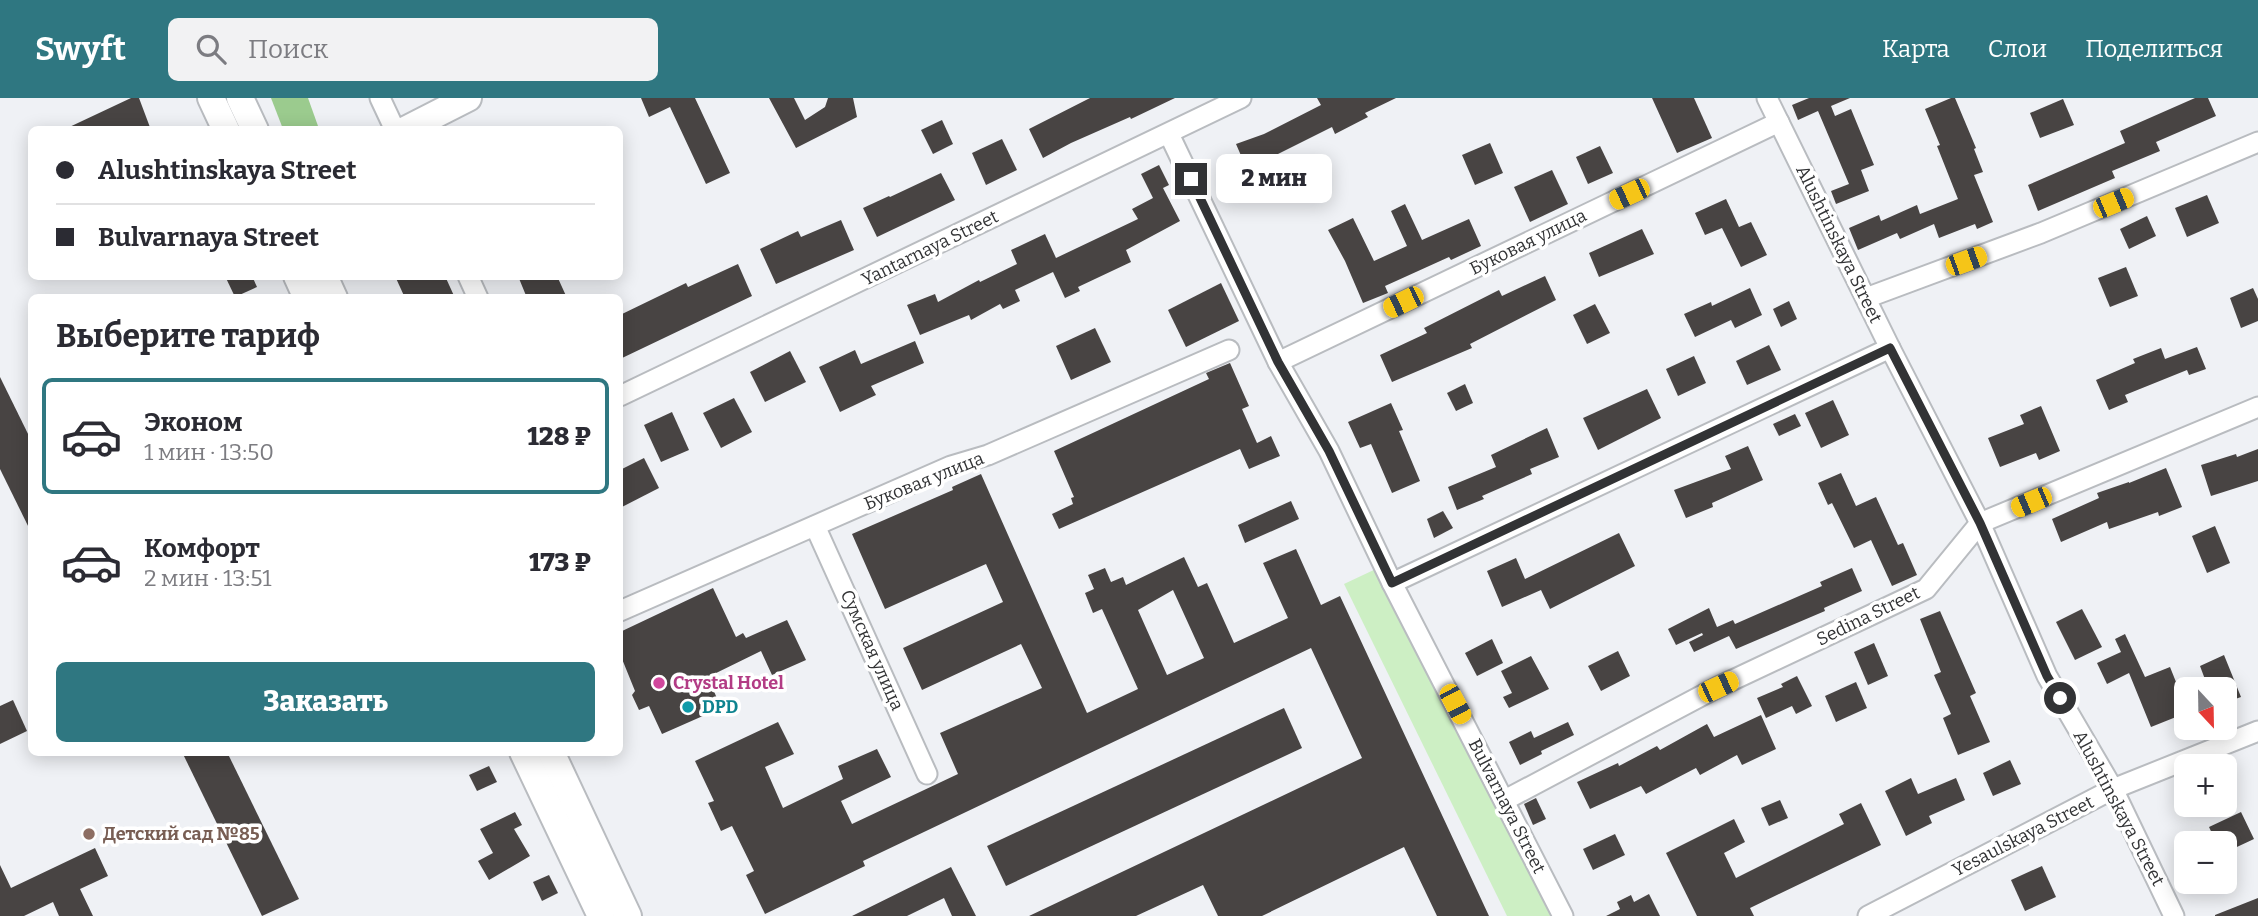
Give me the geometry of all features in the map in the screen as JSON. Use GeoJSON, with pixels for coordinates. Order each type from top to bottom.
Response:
{"type":"FeatureCollection","features":[{"type":"Feature","properties":{"kind":"main road"},"geometry":{"type":"LineString","coordinates":[[211,98],[224,126]]}},
{"type":"Feature","properties":{"kind":"main road"},"geometry":{"type":"LineString","coordinates":[[240,98],[253,126]]}},
{"type":"Feature","properties":{"kind":"main road"},"geometry":{"type":"LineString","coordinates":[[413,126],[468,98]]}},
{"type":"Feature","properties":{"kind":"main road"},"geometry":{"type":"LineString","coordinates":[[525,756],[601,916]]}},
{"type":"Feature","properties":{"kind":"main road"},"geometry":{"type":"LineString","coordinates":[[553,756],[628,916]]}},
{"type":"Feature","properties":{"kind":"street"},"geometry":{"type":"LineString","coordinates":[[380,98],[393,126]]}},
{"type":"Feature","properties":{"kind":"street","name":"Yantarnaya Street"},"geometry":{"type":"LineString","coordinates":[[623,395],[1241,98]]}},
{"type":"Feature","properties":{"kind":"street","name":"Alushtinskaya Street"},"geometry":{"type":"LineString","coordinates":[[1767,98],[1980,523],[2047,676],[2113,789],[2174,916]]}},
{"type":"Feature","properties":{"kind":"street","name":"Буковая улица"},"geometry":{"type":"LineString","coordinates":[[1278,362],[1779,122]]}},
{"type":"Feature","properties":{"kind":"street","name":"Bulvarnaya Street"},"geometry":{"type":"LineString","coordinates":[[1169,134],[1278,362],[1329,451],[1392,583],[1563,916]]}},
{"type":"Feature","properties":{"kind":"street"},"geometry":{"type":"LineString","coordinates":[[1866,298],[2041,233],[2258,142]]}},
{"type":"Feature","properties":{"kind":"street"},"geometry":{"type":"LineString","coordinates":[[1392,583],[1890,348]]}},
{"type":"Feature","properties":{"kind":"street","name":"Буковая улица"},"geometry":{"type":"LineString","coordinates":[[623,610],[1229,350]]}},
{"type":"Feature","properties":{"kind":"street","name":"Sedina Street"},"geometry":{"type":"LineString","coordinates":[[1505,800],[1718,687],[1926,589],[1980,523],[2258,407]]}},
{"type":"Feature","properties":{"kind":"street","name":"Сумская улица"},"geometry":{"type":"LineString","coordinates":[[816,526],[927,774]]}},
{"type":"Feature","properties":{"kind":"street","name":"Yesaulskaya Street"},"geometry":{"type":"LineString","coordinates":[[1868,916],[2113,789],[2258,731]]}},
{"type":"Feature","properties":{"kind":"green space"},"geometry":{"type":"Polygon","coordinates":[[[271,98],[308,98],[318,126],[282,126],[271,98]]]}},
{"type":"Feature","properties":{"kind":"green space"},"geometry":{"type":"Polygon","coordinates":[[[1378,568],[1551,916],[1507,916],[1344,584],[1378,568]]]}},
{"type":"Feature","properties":{"kind":"building"},"geometry":{"type":"Polygon","coordinates":[[[131,98],[139,98],[150,126],[72,126],[131,98]]]}},
{"type":"Feature","properties":{"kind":"building"},"geometry":{"type":"Polygon","coordinates":[[[641,98],[695,98],[730,173],[706,184],[670,107],[649,117],[641,98]]]}},
{"type":"Feature","properties":{"kind":"building"},"geometry":{"type":"Polygon","coordinates":[[[769,98],[794,98],[805,120],[825,107],[828,98],[853,98],[857,117],[796,148],[769,98]]]}},
{"type":"Feature","properties":{"kind":"building"},"geometry":{"type":"Polygon","coordinates":[[[1090,98],[1175,98],[1043,158],[1029,129],[1090,98]]]}},
{"type":"Feature","properties":{"kind":"building"},"geometry":{"type":"Polygon","coordinates":[[[1317,98],[1396,98],[1365,113],[1368,117],[1335,134],[1332,127],[1274,156],[1279,169],[1252,181],[1236,144],[1264,134],[1321,105],[1317,98]]]}},
{"type":"Feature","properties":{"kind":"building"},"geometry":{"type":"Polygon","coordinates":[[[1652,98],[1694,98],[1712,138],[1677,153],[1652,98]]]}},
{"type":"Feature","properties":{"kind":"building"},"geometry":{"type":"Polygon","coordinates":[[[1809,98],[1850,98],[1831,106],[1835,116],[1851,109],[1874,165],[1861,170],[1869,191],[1836,204],[1831,191],[1849,184],[1818,111],[1798,120],[1792,105],[1809,98]]]}},
{"type":"Feature","properties":{"kind":"building"},"geometry":{"type":"Polygon","coordinates":[[[1955,98],[1976,148],[1974,149],[1983,172],[1974,175],[1993,222],[1977,229],[1975,224],[1939,238],[1934,224],[1900,239],[1897,233],[1858,250],[1849,228],[1879,215],[1881,221],[1917,205],[1920,214],[1958,199],[1925,109],[1955,98]]]}},
{"type":"Feature","properties":{"kind":"building"},"geometry":{"type":"Polygon","coordinates":[[[2195,98],[2208,98],[2216,116],[2156,142],[2160,151],[2112,171],[2115,178],[2038,211],[2028,185],[2125,143],[2120,131],[2195,98]]]}},
{"type":"Feature","properties":{"kind":"building"},"geometry":{"type":"Polygon","coordinates":[[[2063,99],[2074,125],[2040,138],[2030,113],[2063,99]]]}},
{"type":"Feature","properties":{"kind":"building"},"geometry":{"type":"Polygon","coordinates":[[[942,120],[953,144],[933,154],[921,130],[942,120]]]}},
{"type":"Feature","properties":{"kind":"building"},"geometry":{"type":"Polygon","coordinates":[[[1002,139],[1017,170],[986,185],[972,153],[1002,139]]]}},
{"type":"Feature","properties":{"kind":"building"},"geometry":{"type":"Polygon","coordinates":[[[1490,143],[1503,173],[1475,185],[1462,155],[1490,143]]]}},
{"type":"Feature","properties":{"kind":"building"},"geometry":{"type":"Polygon","coordinates":[[[1600,146],[1613,173],[1588,184],[1576,157],[1600,146]]]}},
{"type":"Feature","properties":{"kind":"building"},"geometry":{"type":"Polygon","coordinates":[[[1159,165],[1169,185],[1163,188],[1180,221],[1126,250],[1131,262],[1078,287],[1080,291],[1065,298],[1053,272],[1015,290],[1020,301],[1003,309],[1000,304],[971,320],[969,315],[920,335],[907,305],[935,294],[938,302],[1017,264],[1011,250],[1045,234],[1056,258],[1138,219],[1132,209],[1153,198],[1141,174],[1159,165]]]}},
{"type":"Feature","properties":{"kind":"building"},"geometry":{"type":"Polygon","coordinates":[[[1552,170],[1568,204],[1530,222],[1514,187],[1552,170]]]}},
{"type":"Feature","properties":{"kind":"building"},"geometry":{"type":"Polygon","coordinates":[[[941,173],[955,200],[877,237],[863,208],[941,173]]]}},
{"type":"Feature","properties":{"kind":"building"},"geometry":{"type":"Polygon","coordinates":[[[2207,195],[2219,223],[2187,237],[2175,208],[2207,195]]]}},
{"type":"Feature","properties":{"kind":"building"},"geometry":{"type":"Polygon","coordinates":[[[1726,199],[1739,227],[1751,222],[1767,255],[1741,267],[1722,228],[1705,235],[1695,213],[1726,199]]]}},
{"type":"Feature","properties":{"kind":"building"},"geometry":{"type":"Polygon","coordinates":[[[1405,204],[1422,240],[1469,219],[1481,246],[1451,260],[1449,257],[1385,286],[1388,293],[1363,303],[1328,230],[1353,218],[1374,261],[1407,246],[1391,211],[1405,204]]]}},
{"type":"Feature","properties":{"kind":"building"},"geometry":{"type":"Polygon","coordinates":[[[2147,216],[2156,236],[2129,249],[2120,229],[2147,216]]]}},
{"type":"Feature","properties":{"kind":"building"},"geometry":{"type":"Polygon","coordinates":[[[841,220],[854,250],[776,284],[760,249],[798,231],[801,237],[841,220]]]}},
{"type":"Feature","properties":{"kind":"building"},"geometry":{"type":"Polygon","coordinates":[[[1642,229],[1654,254],[1599,277],[1589,253],[1642,229]]]}},
{"type":"Feature","properties":{"kind":"building"},"geometry":{"type":"Polygon","coordinates":[[[738,264],[752,296],[623,358],[623,314],[686,283],[688,287],[738,264]]]}},
{"type":"Feature","properties":{"kind":"building"},"geometry":{"type":"Polygon","coordinates":[[[2126,267],[2138,296],[2110,307],[2098,278],[2126,267]]]}},
{"type":"Feature","properties":{"kind":"building"},"geometry":{"type":"Polygon","coordinates":[[[1545,276],[1556,300],[1470,344],[1472,348],[1392,382],[1380,355],[1427,333],[1424,328],[1499,290],[1502,296],[1545,276]]]}},
{"type":"Feature","properties":{"kind":"building"},"geometry":{"type":"Polygon","coordinates":[[[227,280],[254,280],[257,287],[242,294],[234,294],[227,280]]]}},
{"type":"Feature","properties":{"kind":"building"},"geometry":{"type":"Polygon","coordinates":[[[397,280],[447,280],[453,294],[403,294],[397,280]]]}},
{"type":"Feature","properties":{"kind":"building"},"geometry":{"type":"Polygon","coordinates":[[[520,280],[559,280],[565,294],[525,294],[520,280]]]}},
{"type":"Feature","properties":{"kind":"building"},"geometry":{"type":"Polygon","coordinates":[[[1221,283],[1239,321],[1186,347],[1168,310],[1221,283]]]}},
{"type":"Feature","properties":{"kind":"building"},"geometry":{"type":"Polygon","coordinates":[[[1750,288],[1762,315],[1735,328],[1731,320],[1695,337],[1684,314],[1711,302],[1712,306],[1750,288]]]}},
{"type":"Feature","properties":{"kind":"building"},"geometry":{"type":"Polygon","coordinates":[[[2253,288],[2258,299],[2258,321],[2241,328],[2230,298],[2253,288]]]}},
{"type":"Feature","properties":{"kind":"building"},"geometry":{"type":"Polygon","coordinates":[[[1789,301],[1797,319],[1781,327],[1773,309],[1789,301]]]}},
{"type":"Feature","properties":{"kind":"building"},"geometry":{"type":"Polygon","coordinates":[[[1595,304],[1610,333],[1587,344],[1573,315],[1595,304]]]}},
{"type":"Feature","properties":{"kind":"building"},"geometry":{"type":"Polygon","coordinates":[[[1095,328],[1111,362],[1071,380],[1056,346],[1095,328]]]}},
{"type":"Feature","properties":{"kind":"building"},"geometry":{"type":"Polygon","coordinates":[[[915,341],[924,363],[871,386],[876,395],[840,412],[819,367],[855,350],[861,364],[915,341]]]}},
{"type":"Feature","properties":{"kind":"building"},"geometry":{"type":"Polygon","coordinates":[[[1769,345],[1781,370],[1747,385],[1736,361],[1769,345]]]}},
{"type":"Feature","properties":{"kind":"building"},"geometry":{"type":"Polygon","coordinates":[[[2197,347],[2206,369],[2189,375],[2187,370],[2125,395],[2128,402],[2109,410],[2096,380],[2135,363],[2133,359],[2161,348],[2165,359],[2197,347]]]}},
{"type":"Feature","properties":{"kind":"building"},"geometry":{"type":"Polygon","coordinates":[[[790,351],[806,382],[765,402],[750,372],[790,351]]]}},
{"type":"Feature","properties":{"kind":"building"},"geometry":{"type":"Polygon","coordinates":[[[1694,356],[1706,383],[1678,396],[1666,369],[1694,356]]]}},
{"type":"Feature","properties":{"kind":"building"},"geometry":{"type":"Polygon","coordinates":[[[1230,363],[1249,406],[1242,409],[1257,443],[1271,436],[1280,456],[1249,469],[1240,449],[1059,529],[1052,514],[1073,504],[1071,498],[1074,497],[1054,451],[1209,379],[1206,373],[1230,363]]]}},
{"type":"Feature","properties":{"kind":"building"},"geometry":{"type":"Polygon","coordinates":[[[0,377],[28,434],[28,526],[0,469],[0,377]]]}},
{"type":"Feature","properties":{"kind":"building"},"geometry":{"type":"Polygon","coordinates":[[[1465,384],[1473,403],[1456,411],[1447,393],[1465,384]]]}},
{"type":"Feature","properties":{"kind":"building"},"geometry":{"type":"Polygon","coordinates":[[[1647,389],[1661,418],[1598,450],[1583,418],[1647,389]]]}},
{"type":"Feature","properties":{"kind":"building"},"geometry":{"type":"Polygon","coordinates":[[[734,398],[752,432],[721,448],[703,413],[734,398]]]}},
{"type":"Feature","properties":{"kind":"building"},"geometry":{"type":"Polygon","coordinates":[[[1833,400],[1849,435],[1821,448],[1805,413],[1833,400]]]}},
{"type":"Feature","properties":{"kind":"building"},"geometry":{"type":"Polygon","coordinates":[[[1391,403],[1403,430],[1399,431],[1420,481],[1392,493],[1371,444],[1360,448],[1348,422],[1391,403]]]}},
{"type":"Feature","properties":{"kind":"building"},"geometry":{"type":"Polygon","coordinates":[[[2041,406],[2060,451],[2039,460],[2036,453],[2000,467],[1988,438],[2024,424],[2020,415],[2041,406]]]}},
{"type":"Feature","properties":{"kind":"building"},"geometry":{"type":"Polygon","coordinates":[[[672,412],[689,450],[661,462],[644,425],[672,412]]]}},
{"type":"Feature","properties":{"kind":"building"},"geometry":{"type":"Polygon","coordinates":[[[1795,414],[1801,426],[1779,436],[1773,424],[1795,414]]]}},
{"type":"Feature","properties":{"kind":"building"},"geometry":{"type":"Polygon","coordinates":[[[1547,428],[1559,457],[1530,469],[1532,474],[1457,510],[1448,487],[1496,467],[1491,455],[1547,428]]]}},
{"type":"Feature","properties":{"kind":"building"},"geometry":{"type":"Polygon","coordinates":[[[1748,446],[1763,480],[1686,518],[1674,490],[1731,469],[1725,456],[1748,446]]]}},
{"type":"Feature","properties":{"kind":"building"},"geometry":{"type":"Polygon","coordinates":[[[2258,449],[2258,481],[2211,496],[2201,465],[2258,449]]]}},
{"type":"Feature","properties":{"kind":"building"},"geometry":{"type":"Polygon","coordinates":[[[644,458],[659,488],[623,506],[623,468],[644,458]]]}},
{"type":"Feature","properties":{"kind":"building"},"geometry":{"type":"Polygon","coordinates":[[[2166,468],[2182,507],[2159,516],[2158,512],[2109,529],[2107,522],[2061,542],[2052,519],[2099,498],[2097,493],[2166,468]]]}},
{"type":"Feature","properties":{"kind":"building"},"geometry":{"type":"Polygon","coordinates":[[[1841,473],[1856,506],[1876,497],[1898,545],[1903,543],[1917,575],[1892,586],[1871,540],[1854,548],[1832,503],[1828,505],[1818,483],[1841,473]]]}},
{"type":"Feature","properties":{"kind":"building"},"geometry":{"type":"Polygon","coordinates":[[[981,474],[1087,713],[1138,689],[1102,609],[1093,613],[1085,593],[1094,589],[1088,575],[1105,568],[1111,582],[1123,577],[1126,585],[1184,557],[1198,587],[1207,583],[1234,643],[1288,618],[1263,563],[1296,549],[1321,605],[1340,596],[1489,916],[1437,916],[1404,847],[1262,916],[1218,916],[1203,885],[1136,916],[1029,916],[1362,758],[1311,648],[863,861],[865,866],[765,914],[746,875],[754,871],[732,826],[721,831],[708,803],[714,801],[695,761],[778,722],[794,754],[765,767],[783,808],[843,779],[838,766],[877,749],[891,777],[841,801],[852,824],[958,774],[940,733],[1042,688],[1021,644],[922,690],[903,648],[1003,602],[986,564],[885,609],[852,534],[953,490],[952,487],[981,474]],[[1173,590],[1138,610],[1167,675],[1204,658],[1173,590]]]}},
{"type":"Feature","properties":{"kind":"building"},"geometry":{"type":"Polygon","coordinates":[[[1291,501],[1299,519],[1245,543],[1238,525],[1291,501]]]}},
{"type":"Feature","properties":{"kind":"building"},"geometry":{"type":"Polygon","coordinates":[[[1443,511],[1453,528],[1434,538],[1427,519],[1443,511]]]}},
{"type":"Feature","properties":{"kind":"building"},"geometry":{"type":"Polygon","coordinates":[[[2215,526],[2230,563],[2207,573],[2192,536],[2215,526]]]}},
{"type":"Feature","properties":{"kind":"building"},"geometry":{"type":"Polygon","coordinates":[[[1619,533],[1635,566],[1550,609],[1541,590],[1502,607],[1487,571],[1516,558],[1525,579],[1619,533]]]}},
{"type":"Feature","properties":{"kind":"building"},"geometry":{"type":"Polygon","coordinates":[[[1852,568],[1862,591],[1824,608],[1825,611],[1736,649],[1729,636],[1694,652],[1689,642],[1703,635],[1702,633],[1676,645],[1668,629],[1709,608],[1717,627],[1733,620],[1735,624],[1822,586],[1820,582],[1852,568]]]}},
{"type":"Feature","properties":{"kind":"building"},"geometry":{"type":"Polygon","coordinates":[[[713,588],[736,637],[743,633],[746,638],[787,620],[806,660],[772,675],[761,651],[708,677],[721,708],[662,734],[649,706],[639,710],[632,695],[635,691],[623,661],[623,631],[713,588]]]}},
{"type":"Feature","properties":{"kind":"building"},"geometry":{"type":"Polygon","coordinates":[[[2082,609],[2102,647],[2075,660],[2056,622],[2082,609]]]}},
{"type":"Feature","properties":{"kind":"building"},"geometry":{"type":"Polygon","coordinates":[[[1940,611],[1976,693],[1970,696],[1990,742],[1958,755],[1943,718],[1951,714],[1934,675],[1941,672],[1920,619],[1940,611]]]}},
{"type":"Feature","properties":{"kind":"building"},"geometry":{"type":"Polygon","coordinates":[[[2125,634],[2145,677],[2170,667],[2174,677],[2174,718],[2151,727],[2129,673],[2107,684],[2097,663],[2121,652],[2115,639],[2125,634]]]}},
{"type":"Feature","properties":{"kind":"building"},"geometry":{"type":"Polygon","coordinates":[[[1492,639],[1503,663],[1477,676],[1465,653],[1492,639]]]}},
{"type":"Feature","properties":{"kind":"building"},"geometry":{"type":"Polygon","coordinates":[[[1874,643],[1888,676],[1868,685],[1854,652],[1874,643]]]}},
{"type":"Feature","properties":{"kind":"building"},"geometry":{"type":"Polygon","coordinates":[[[1618,651],[1630,676],[1601,691],[1588,666],[1618,651]]]}},
{"type":"Feature","properties":{"kind":"building"},"geometry":{"type":"Polygon","coordinates":[[[2224,655],[2233,677],[2204,677],[2200,666],[2224,655]]]}},
{"type":"Feature","properties":{"kind":"building"},"geometry":{"type":"Polygon","coordinates":[[[1531,656],[1549,689],[1509,708],[1503,697],[1512,693],[1501,671],[1531,656]]]}},
{"type":"Feature","properties":{"kind":"building"},"geometry":{"type":"Polygon","coordinates":[[[1797,676],[1812,706],[1796,714],[1792,706],[1766,718],[1757,698],[1783,687],[1781,684],[1797,676]]]}},
{"type":"Feature","properties":{"kind":"building"},"geometry":{"type":"Polygon","coordinates":[[[1856,682],[1867,708],[1836,722],[1825,696],[1856,682]]]}},
{"type":"Feature","properties":{"kind":"building"},"geometry":{"type":"Polygon","coordinates":[[[13,700],[27,731],[0,744],[0,706],[13,700]]]}},
{"type":"Feature","properties":{"kind":"building"},"geometry":{"type":"Polygon","coordinates":[[[1284,708],[1302,748],[1006,886],[987,846],[1284,708]]]}},
{"type":"Feature","properties":{"kind":"building"},"geometry":{"type":"Polygon","coordinates":[[[1761,715],[1776,749],[1742,765],[1737,755],[1700,775],[1696,768],[1646,794],[1641,786],[1590,809],[1577,782],[1618,763],[1619,766],[1657,746],[1660,750],[1707,724],[1714,737],[1761,715]]]}},
{"type":"Feature","properties":{"kind":"building"},"geometry":{"type":"Polygon","coordinates":[[[1568,722],[1574,735],[1520,765],[1509,742],[1531,731],[1534,738],[1568,722]]]}},
{"type":"Feature","properties":{"kind":"building"},"geometry":{"type":"Polygon","coordinates":[[[184,756],[229,756],[299,899],[262,916],[184,756]]]}},
{"type":"Feature","properties":{"kind":"building"},"geometry":{"type":"Polygon","coordinates":[[[2010,760],[2021,784],[1993,796],[1983,773],[2010,760]]]}},
{"type":"Feature","properties":{"kind":"building"},"geometry":{"type":"Polygon","coordinates":[[[489,766],[497,782],[477,791],[469,775],[489,766]]]}},
{"type":"Feature","properties":{"kind":"building"},"geometry":{"type":"Polygon","coordinates":[[[1911,778],[1918,794],[1956,778],[1965,800],[1929,816],[1932,823],[1906,836],[1885,791],[1911,778]]]}},
{"type":"Feature","properties":{"kind":"building"},"geometry":{"type":"Polygon","coordinates":[[[1536,798],[1546,819],[1533,825],[1524,804],[1536,798]]]}},
{"type":"Feature","properties":{"kind":"building"},"geometry":{"type":"Polygon","coordinates":[[[1780,800],[1788,818],[1769,826],[1761,808],[1780,800]]]}},
{"type":"Feature","properties":{"kind":"building"},"geometry":{"type":"Polygon","coordinates":[[[1861,803],[1881,845],[1750,908],[1754,916],[1697,916],[1666,853],[1734,819],[1745,842],[1724,853],[1736,878],[1844,824],[1839,814],[1861,803]]]}},
{"type":"Feature","properties":{"kind":"building"},"geometry":{"type":"Polygon","coordinates":[[[515,812],[522,825],[514,829],[530,856],[489,880],[478,861],[493,853],[480,829],[515,812]]]}},
{"type":"Feature","properties":{"kind":"building"},"geometry":{"type":"Polygon","coordinates":[[[2241,812],[2254,839],[2237,847],[2237,831],[2211,831],[2209,827],[2230,817],[2237,817],[2241,812]]]}},
{"type":"Feature","properties":{"kind":"building"},"geometry":{"type":"Polygon","coordinates":[[[1615,834],[1625,855],[1593,870],[1583,849],[1615,834]]]}},
{"type":"Feature","properties":{"kind":"building"},"geometry":{"type":"Polygon","coordinates":[[[95,848],[108,876],[80,889],[93,916],[59,916],[53,902],[24,916],[0,916],[0,865],[11,888],[95,848]]]}},
{"type":"Feature","properties":{"kind":"building"},"geometry":{"type":"Polygon","coordinates":[[[2042,866],[2056,897],[2025,911],[2011,880],[2042,866]]]}},
{"type":"Feature","properties":{"kind":"building"},"geometry":{"type":"Polygon","coordinates":[[[951,867],[976,916],[952,916],[944,898],[907,916],[852,916],[951,867]]]}},
{"type":"Feature","properties":{"kind":"building"},"geometry":{"type":"Polygon","coordinates":[[[549,875],[558,893],[542,901],[533,882],[549,875]]]}},
{"type":"Feature","properties":{"kind":"building"},"geometry":{"type":"Polygon","coordinates":[[[1649,894],[1660,916],[1606,916],[1620,909],[1617,902],[1631,895],[1634,902],[1649,894]]]}},
{"type":"Feature","properties":{"kind":"building"},"geometry":{"type":"Polygon","coordinates":[[[2258,898],[2258,916],[2215,916],[2215,915],[2258,898]]]}},
{"type":"Feature","properties":{"kind":"place","name":"Crystal Hotel"},"geometry":{"type":"Point","coordinates":[659,683]}},
{"type":"Feature","properties":{"kind":"place","name":"DPD"},"geometry":{"type":"Point","coordinates":[688,707]}},
{"type":"Feature","properties":{"kind":"place","name":"Детский сад №85"},"geometry":{"type":"Point","coordinates":[89,834]}},
{"type":"Feature","properties":{"kind":"route"},"geometry":{"type":"LineString","coordinates":[[1191,179],[1278,362],[1329,451],[1392,583],[1890,348],[1980,523],[2047,676],[2060,698]]}}]}
